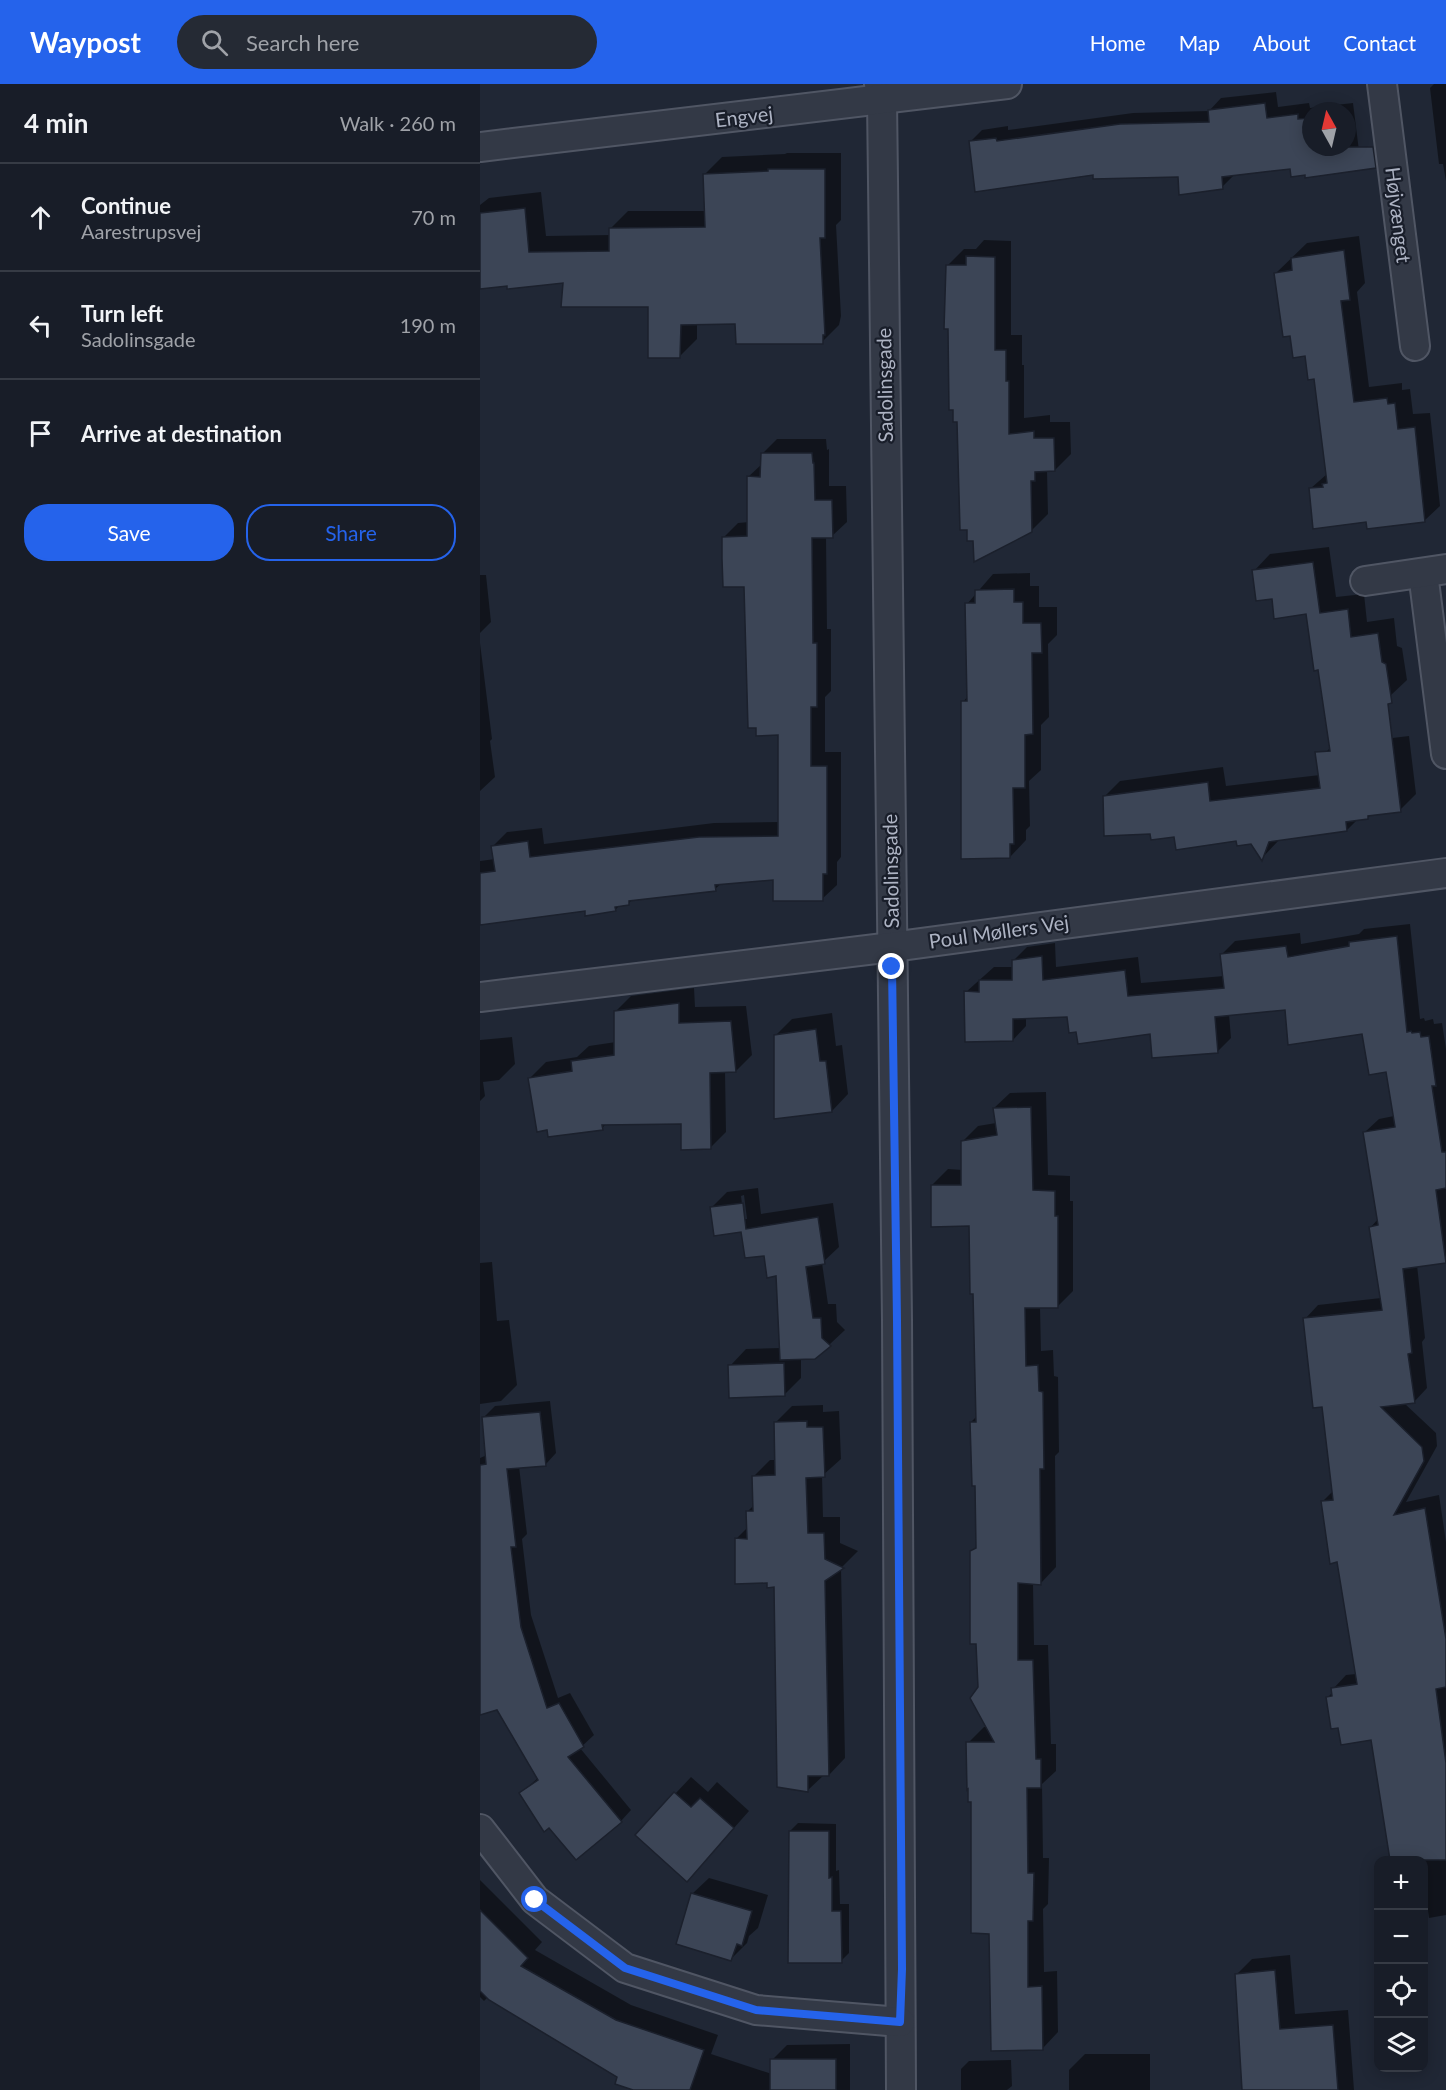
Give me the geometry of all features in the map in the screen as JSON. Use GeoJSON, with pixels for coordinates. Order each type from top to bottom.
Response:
{"type":"FeatureCollection","features":[{"type":"Feature","properties":{"kind":"street","name":"Engvej"},"geometry":{"type":"LineString","coordinates":[[480,147],[880,92],[1007,84]]}},
{"type":"Feature","properties":{"kind":"street","name":"Højvænget"},"geometry":{"type":"LineString","coordinates":[[1382,84],[1415,346]]}},
{"type":"Feature","properties":{"kind":"street","name":"Sadolinsgade"},"geometry":{"type":"LineString","coordinates":[[880,92],[898,1332],[901,2090]]}},
{"type":"Feature","properties":{"kind":"street"},"geometry":{"type":"LineString","coordinates":[[1365,581],[1434,571],[1446,754]]}},
{"type":"Feature","properties":{"kind":"street","name":"Poul Møllers Vej"},"geometry":{"type":"LineString","coordinates":[[480,998],[892,947],[1446,873]]}},
{"type":"Feature","properties":{"kind":"street"},"geometry":{"type":"LineString","coordinates":[[480,1829],[535,1900],[625,1968],[756,2010],[900,2022]]}},
{"type":"Feature","properties":{"kind":"building"},"geometry":{"type":"Polygon","coordinates":[[[1265,103],[1267,118],[1298,114],[1298,119],[1302,119],[1302,156],[1356,156],[1356,147],[1373,147],[1376,168],[1305,178],[1305,175],[1291,177],[1290,169],[1222,177],[1223,189],[1179,195],[1178,177],[1093,179],[1093,175],[975,192],[969,141],[996,138],[997,141],[1120,124],[1209,122],[1208,110],[1265,103]]]}},
{"type":"Feature","properties":{"kind":"building"},"geometry":{"type":"Polygon","coordinates":[[[768,169],[825,169],[825,238],[820,238],[825,335],[823,335],[823,344],[736,344],[735,324],[681,325],[680,358],[648,358],[648,307],[561,307],[563,283],[507,289],[507,286],[480,289],[480,213],[525,208],[529,252],[609,251],[609,228],[705,227],[703,174],[768,171],[768,169]]]}},
{"type":"Feature","properties":{"kind":"building"},"geometry":{"type":"Polygon","coordinates":[[[1344,250],[1350,300],[1341,301],[1354,402],[1387,398],[1388,404],[1395,403],[1398,429],[1415,427],[1425,522],[1367,529],[1366,522],[1313,529],[1309,488],[1323,487],[1322,484],[1327,483],[1314,379],[1308,380],[1305,356],[1293,358],[1290,336],[1283,337],[1274,273],[1292,270],[1291,258],[1344,250]]]}},
{"type":"Feature","properties":{"kind":"building"},"geometry":{"type":"Polygon","coordinates":[[[966,256],[995,257],[995,350],[1006,350],[1006,381],[1009,381],[1009,434],[1034,431],[1034,438],[1054,438],[1055,471],[1035,472],[1035,481],[1031,481],[1032,532],[974,562],[973,541],[967,541],[967,530],[960,530],[957,422],[953,422],[953,410],[949,410],[948,329],[944,329],[946,265],[966,265],[966,256]]]}},
{"type":"Feature","properties":{"kind":"building"},"geometry":{"type":"Polygon","coordinates":[[[761,453],[812,453],[815,500],[832,500],[833,538],[812,538],[813,643],[817,643],[817,707],[811,707],[811,766],[827,766],[827,874],[823,874],[823,901],[773,901],[773,880],[715,885],[716,891],[629,901],[629,905],[615,907],[616,911],[585,916],[585,911],[480,925],[480,873],[495,871],[491,846],[528,841],[530,857],[699,837],[778,836],[778,735],[756,736],[756,728],[748,728],[744,587],[723,587],[722,537],[747,536],[747,476],[760,477],[761,453]]]}},
{"type":"Feature","properties":{"kind":"building"},"geometry":{"type":"Polygon","coordinates":[[[1313,562],[1320,613],[1348,609],[1351,637],[1378,633],[1392,703],[1388,704],[1401,812],[1368,816],[1368,819],[1346,822],[1347,831],[1269,842],[1262,861],[1251,844],[1237,846],[1236,841],[1176,850],[1174,837],[1151,840],[1150,834],[1104,836],[1103,796],[1208,782],[1210,801],[1320,788],[1315,752],[1330,751],[1318,670],[1314,671],[1306,614],[1274,619],[1272,599],[1256,601],[1252,570],[1313,562]]]}},
{"type":"Feature","properties":{"kind":"building"},"geometry":{"type":"Polygon","coordinates":[[[1014,589],[1014,602],[1023,602],[1023,623],[1041,623],[1042,653],[1032,653],[1033,734],[1025,735],[1025,788],[1013,788],[1014,844],[1010,844],[1010,858],[961,859],[961,701],[967,701],[965,603],[975,603],[975,590],[1014,589]]]}},
{"type":"Feature","properties":{"kind":"building"},"geometry":{"type":"Polygon","coordinates":[[[1397,936],[1407,1032],[1420,1032],[1421,1037],[1429,1036],[1436,1086],[1432,1086],[1442,1152],[1446,1152],[1446,1188],[1436,1190],[1446,1263],[1403,1269],[1412,1353],[1408,1354],[1415,1403],[1381,1407],[1422,1447],[1424,1461],[1394,1515],[1425,1508],[1446,1639],[1446,1687],[1436,1689],[1446,1763],[1446,1860],[1428,1860],[1428,1856],[1389,1856],[1371,1740],[1341,1745],[1338,1728],[1331,1729],[1326,1697],[1332,1696],[1331,1688],[1357,1684],[1337,1562],[1330,1564],[1321,1501],[1333,1500],[1322,1407],[1313,1408],[1303,1318],[1382,1310],[1369,1227],[1378,1225],[1363,1132],[1395,1127],[1386,1072],[1369,1075],[1362,1034],[1288,1045],[1285,1010],[1215,1017],[1218,1053],[1152,1058],[1150,1034],[1078,1044],[1076,1032],[1069,1033],[1067,1017],[1013,1019],[1013,1041],[965,1042],[964,991],[979,992],[979,980],[1012,980],[1012,960],[1042,956],[1043,980],[1125,970],[1128,996],[1224,988],[1220,954],[1286,946],[1288,957],[1349,946],[1349,942],[1397,936]]]}},
{"type":"Feature","properties":{"kind":"building"},"geometry":{"type":"Polygon","coordinates":[[[679,1003],[679,1023],[731,1021],[736,1072],[710,1073],[711,1149],[681,1150],[681,1124],[602,1125],[603,1130],[548,1137],[547,1130],[537,1132],[528,1078],[572,1071],[571,1061],[614,1055],[614,1011],[679,1003]]]}},
{"type":"Feature","properties":{"kind":"building"},"geometry":{"type":"Polygon","coordinates":[[[816,1029],[820,1061],[826,1061],[832,1112],[774,1119],[774,1035],[816,1029]]]}},
{"type":"Feature","properties":{"kind":"building"},"geometry":{"type":"Polygon","coordinates":[[[1031,1107],[1033,1190],[1055,1191],[1055,1216],[1058,1216],[1058,1308],[1025,1308],[1026,1366],[1038,1365],[1039,1391],[1043,1392],[1044,1469],[1040,1469],[1041,1585],[1018,1583],[1018,1660],[1033,1660],[1036,1759],[1041,1759],[1041,1788],[1027,1788],[1028,1873],[1034,1873],[1033,1921],[1028,1921],[1028,1987],[1042,1986],[1043,2050],[991,2051],[989,1934],[971,1933],[971,1802],[968,1802],[967,1790],[966,1742],[994,1742],[970,1698],[978,1687],[976,1644],[970,1644],[970,1551],[976,1548],[975,1486],[972,1486],[970,1422],[976,1422],[969,1226],[931,1227],[931,1185],[961,1185],[961,1141],[997,1135],[993,1108],[1031,1107]]]}},
{"type":"Feature","properties":{"kind":"building"},"geometry":{"type":"Polygon","coordinates":[[[743,1203],[746,1229],[818,1217],[825,1264],[806,1267],[813,1318],[821,1318],[822,1338],[831,1346],[815,1359],[780,1360],[776,1276],[767,1278],[764,1256],[745,1258],[741,1232],[714,1236],[710,1207],[743,1203]]]}},
{"type":"Feature","properties":{"kind":"building"},"geometry":{"type":"Polygon","coordinates":[[[784,1363],[785,1396],[729,1398],[728,1365],[784,1363]]]}},
{"type":"Feature","properties":{"kind":"building"},"geometry":{"type":"Polygon","coordinates":[[[540,1412],[546,1466],[507,1469],[516,1547],[511,1547],[521,1627],[547,1708],[559,1703],[584,1747],[568,1757],[622,1822],[576,1860],[549,1828],[544,1832],[519,1793],[538,1780],[497,1710],[480,1715],[480,1465],[486,1464],[482,1417],[540,1412]]]}},
{"type":"Feature","properties":{"kind":"building"},"geometry":{"type":"Polygon","coordinates":[[[807,1421],[807,1427],[823,1427],[825,1477],[806,1478],[808,1533],[824,1533],[825,1559],[844,1568],[825,1581],[829,1776],[808,1776],[808,1792],[777,1787],[774,1587],[767,1588],[767,1583],[735,1584],[735,1538],[747,1539],[746,1511],[753,1511],[752,1476],[775,1475],[774,1422],[807,1421]]]}},
{"type":"Feature","properties":{"kind":"building"},"geometry":{"type":"Polygon","coordinates":[[[674,1792],[691,1807],[700,1798],[734,1828],[687,1882],[635,1835],[674,1792]]]}},
{"type":"Feature","properties":{"kind":"building"},"geometry":{"type":"Polygon","coordinates":[[[789,1831],[829,1831],[832,1911],[841,1911],[842,1963],[788,1963],[789,1831]]]}},
{"type":"Feature","properties":{"kind":"building"},"geometry":{"type":"Polygon","coordinates":[[[691,1893],[752,1911],[742,1946],[737,1944],[731,1961],[676,1944],[691,1893]]]}},
{"type":"Feature","properties":{"kind":"building"},"geometry":{"type":"Polygon","coordinates":[[[480,1910],[528,1958],[521,1966],[616,2020],[704,2050],[690,2090],[633,2090],[615,2084],[617,2077],[489,2000],[480,1991],[480,1910]]]}},
{"type":"Feature","properties":{"kind":"building"},"geometry":{"type":"Polygon","coordinates":[[[1275,1970],[1280,2029],[1333,2025],[1338,2090],[1242,2090],[1235,1974],[1275,1970]]]}},
{"type":"Feature","properties":{"kind":"building"},"geometry":{"type":"Polygon","coordinates":[[[770,2059],[836,2059],[836,2090],[770,2090],[770,2059]]]}},
{"type":"Feature","properties":{"kind":"route"},"geometry":{"type":"LineString","coordinates":[[535,1900],[625,1968],[756,2010],[900,2022],[902,1969],[892,967]]}}]}
